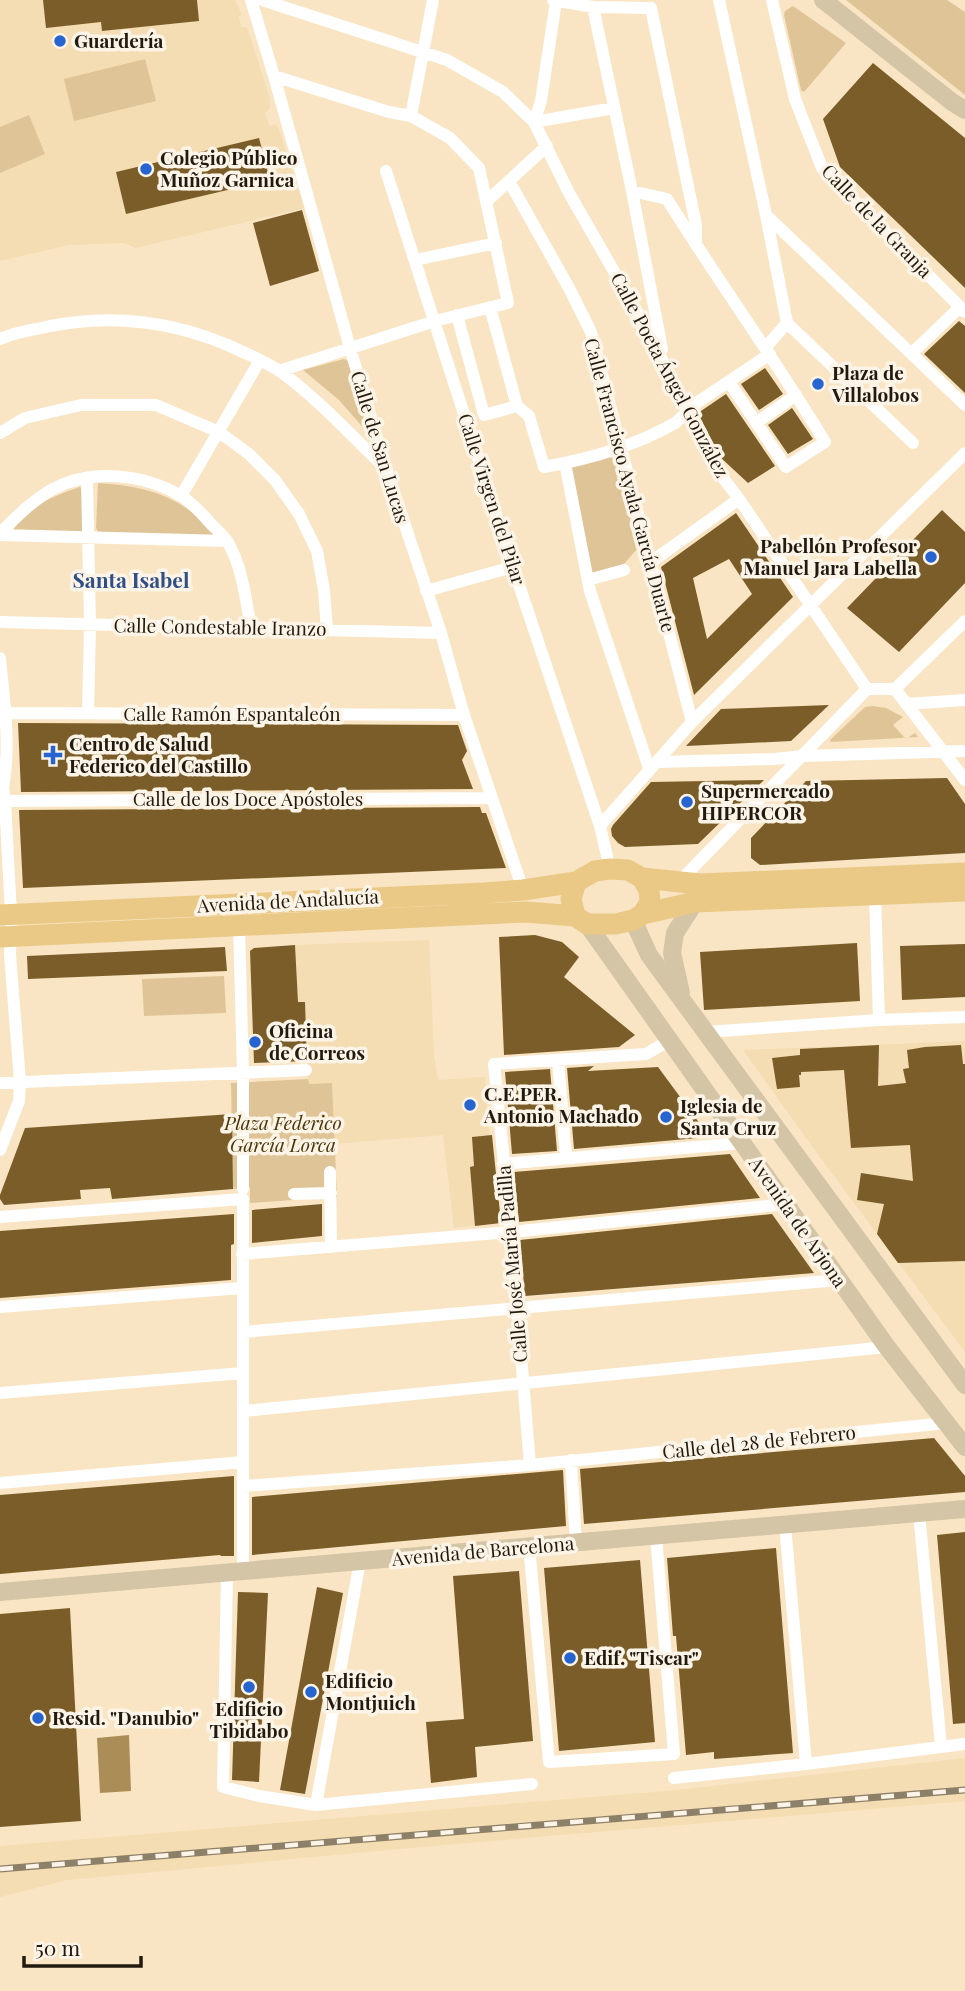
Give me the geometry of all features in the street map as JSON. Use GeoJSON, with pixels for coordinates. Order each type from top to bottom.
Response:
{"type":"FeatureCollection","features":[{"type":"Feature","properties":{"kind":"main road"},"geometry":{"type":"LineString","coordinates":[[965,873],[700,884],[642,878],[628,870],[610,869],[595,871],[576,882],[571,899],[581,920],[616,924],[695,902],[965,891]]}},
{"type":"Feature","properties":{"kind":"main road"},"geometry":{"type":"LineString","coordinates":[[638,917],[650,902],[649,890],[642,878]]}},
{"type":"Feature","properties":{"kind":"main road","name":"Avenida de Andalucía"},"geometry":{"type":"LineString","coordinates":[[5,915],[523,890],[576,882]]}},
{"type":"Feature","properties":{"kind":"main road","name":"Avenida de Andalucía"},"geometry":{"type":"LineString","coordinates":[[5,937],[526,912],[581,920]]}},
{"type":"Feature","properties":{"kind":"street","name":"Calle de San Lucas"},"geometry":{"type":"LineString","coordinates":[[251,0],[386,468],[523,890]]}},
{"type":"Feature","properties":{"kind":"street","name":"Calle Poeta Ángel González"},"geometry":{"type":"LineString","coordinates":[[262,0],[447,60],[503,92],[534,122],[569,193],[646,327],[714,466],[867,689]]}},
{"type":"Feature","properties":{"kind":"street"},"geometry":{"type":"LineString","coordinates":[[411,116],[433,0]]}},
{"type":"Feature","properties":{"kind":"street"},"geometry":{"type":"LineString","coordinates":[[719,0],[787,323],[913,443]]}},
{"type":"Feature","properties":{"kind":"street","name":"Calle de la Granja"},"geometry":{"type":"LineString","coordinates":[[772,0],[795,99],[822,168],[962,309]]}},
{"type":"Feature","properties":{"kind":"street"},"geometry":{"type":"LineString","coordinates":[[823,0],[965,110]]}},
{"type":"Feature","properties":{"kind":"street"},"geometry":{"type":"LineString","coordinates":[[614,108],[534,122],[541,101],[555,1],[593,7],[651,8],[696,225],[696,246]]}},
{"type":"Feature","properties":{"kind":"street"},"geometry":{"type":"LineString","coordinates":[[593,7],[632,191],[665,367]]}},
{"type":"Feature","properties":{"kind":"street"},"geometry":{"type":"LineString","coordinates":[[275,76],[389,112],[411,116],[450,138],[479,168],[508,303],[435,321],[279,371]]}},
{"type":"Feature","properties":{"kind":"street"},"geometry":{"type":"LineString","coordinates":[[487,201],[547,146]]}},
{"type":"Feature","properties":{"kind":"street","name":"Calle Virgen del Pilar"},"geometry":{"type":"LineString","coordinates":[[386,171],[513,567],[600,826],[610,869]]}},
{"type":"Feature","properties":{"kind":"street","name":"Calle Francisco Ayala García Duarte"},"geometry":{"type":"LineString","coordinates":[[509,181],[591,332],[692,722]]}},
{"type":"Feature","properties":{"kind":"street"},"geometry":{"type":"LineString","coordinates":[[632,191],[667,199],[825,442],[786,467],[729,382]]}},
{"type":"Feature","properties":{"kind":"street"},"geometry":{"type":"LineString","coordinates":[[766,215],[965,405]]}},
{"type":"Feature","properties":{"kind":"street"},"geometry":{"type":"LineString","coordinates":[[415,260],[496,243]]}},
{"type":"Feature","properties":{"kind":"street"},"geometry":{"type":"LineString","coordinates":[[489,307],[517,406],[528,416],[544,467],[622,449],[678,421],[686,410],[729,382],[768,351],[787,323]]}},
{"type":"Feature","properties":{"kind":"street"},"geometry":{"type":"LineString","coordinates":[[912,353],[962,309]]}},
{"type":"Feature","properties":{"kind":"street"},"geometry":{"type":"LineString","coordinates":[[457,315],[484,415],[517,406]]}},
{"type":"Feature","properties":{"kind":"street"},"geometry":{"type":"LineString","coordinates":[[0,339],[66,322],[120,319],[194,332],[279,371],[316,401],[386,468]]}},
{"type":"Feature","properties":{"kind":"street"},"geometry":{"type":"LineString","coordinates":[[181,496],[260,360]]}},
{"type":"Feature","properties":{"kind":"street"},"geometry":{"type":"LineString","coordinates":[[756,423],[796,395]]}},
{"type":"Feature","properties":{"kind":"street"},"geometry":{"type":"LineString","coordinates":[[0,433],[25,418],[80,405],[156,405],[219,432],[249,454],[275,480],[299,514],[317,551],[327,630]]}},
{"type":"Feature","properties":{"kind":"street"},"geometry":{"type":"LineString","coordinates":[[600,826],[692,722],[965,453]]}},
{"type":"Feature","properties":{"kind":"street"},"geometry":{"type":"LineString","coordinates":[[565,463],[587,580],[653,765]]}},
{"type":"Feature","properties":{"kind":"street"},"geometry":{"type":"LineString","coordinates":[[0,534],[25,508],[46,493],[74,480],[127,477],[163,488],[192,504],[227,541],[243,581],[251,628]]}},
{"type":"Feature","properties":{"kind":"street"},"geometry":{"type":"LineString","coordinates":[[87,478],[90,625],[88,713]]}},
{"type":"Feature","properties":{"kind":"street"},"geometry":{"type":"LineString","coordinates":[[650,562],[739,499]]}},
{"type":"Feature","properties":{"kind":"street"},"geometry":{"type":"LineString","coordinates":[[0,534],[227,541]]}},
{"type":"Feature","properties":{"kind":"street"},"geometry":{"type":"LineString","coordinates":[[426,591],[513,567]]}},
{"type":"Feature","properties":{"kind":"street"},"geometry":{"type":"LineString","coordinates":[[587,580],[624,570]]}},
{"type":"Feature","properties":{"kind":"street"},"geometry":{"type":"LineString","coordinates":[[679,882],[867,689],[895,689],[965,621]]}},
{"type":"Feature","properties":{"kind":"street","name":"Calle Condestable Iranzo"},"geometry":{"type":"LineString","coordinates":[[0,622],[441,633]]}},
{"type":"Feature","properties":{"kind":"street"},"geometry":{"type":"LineString","coordinates":[[0,658],[6,770],[2,791],[5,937],[10,955],[20,1081],[19,1101],[0,1150]]}},
{"type":"Feature","properties":{"kind":"street"},"geometry":{"type":"LineString","coordinates":[[895,689],[965,780]]}},
{"type":"Feature","properties":{"kind":"street"},"geometry":{"type":"LineString","coordinates":[[906,704],[965,700]]}},
{"type":"Feature","properties":{"kind":"street","name":"Calle Ramón Espantaleón"},"geometry":{"type":"LineString","coordinates":[[2,713],[464,715]]}},
{"type":"Feature","properties":{"kind":"street"},"geometry":{"type":"LineString","coordinates":[[653,765],[775,760],[802,756],[965,751]]}},
{"type":"Feature","properties":{"kind":"street","name":"Calle de los Doce Apóstoles"},"geometry":{"type":"LineString","coordinates":[[2,791],[492,798]]}},
{"type":"Feature","properties":{"kind":"street"},"geometry":{"type":"LineString","coordinates":[[875,895],[879,1020]]}},
{"type":"Feature","properties":{"kind":"street"},"geometry":{"type":"LineString","coordinates":[[682,999],[672,953],[675,933],[695,902]]}},
{"type":"Feature","properties":{"kind":"street","name":"Avenida de Arjona"},"geometry":{"type":"LineString","coordinates":[[638,917],[649,955],[965,1385]]}},
{"type":"Feature","properties":{"kind":"street","name":"Avenida de Arjona"},"geometry":{"type":"LineString","coordinates":[[581,920],[670,1040],[887,1347],[965,1447]]}},
{"type":"Feature","properties":{"kind":"street"},"geometry":{"type":"LineString","coordinates":[[239,926],[243,1072],[243,1486],[235,1572],[223,1787],[316,1805],[532,1784]]}},
{"type":"Feature","properties":{"kind":"street"},"geometry":{"type":"LineString","coordinates":[[705,1032],[965,1017]]}},
{"type":"Feature","properties":{"kind":"street"},"geometry":{"type":"LineString","coordinates":[[566,1158],[558,1060],[646,1054],[670,1040]]}},
{"type":"Feature","properties":{"kind":"street","name":"Calle José María Padilla"},"geometry":{"type":"LineString","coordinates":[[530,1465],[494,1064],[558,1060]]}},
{"type":"Feature","properties":{"kind":"street"},"geometry":{"type":"LineString","coordinates":[[0,1083],[306,1070]]}},
{"type":"Feature","properties":{"kind":"street"},"geometry":{"type":"LineString","coordinates":[[503,1164],[741,1143]]}},
{"type":"Feature","properties":{"kind":"street"},"geometry":{"type":"LineString","coordinates":[[330,1172],[331,1247]]}},
{"type":"Feature","properties":{"kind":"street"},"geometry":{"type":"LineString","coordinates":[[294,1194],[331,1193]]}},
{"type":"Feature","properties":{"kind":"street"},"geometry":{"type":"LineString","coordinates":[[0,1217],[243,1194]]}},
{"type":"Feature","properties":{"kind":"street"},"geometry":{"type":"LineString","coordinates":[[242,1254],[511,1232],[786,1204]]}},
{"type":"Feature","properties":{"kind":"street"},"geometry":{"type":"LineString","coordinates":[[243,1332],[839,1280]]}},
{"type":"Feature","properties":{"kind":"street"},"geometry":{"type":"LineString","coordinates":[[0,1307],[242,1288]]}},
{"type":"Feature","properties":{"kind":"street"},"geometry":{"type":"LineString","coordinates":[[243,1411],[887,1347]]}},
{"type":"Feature","properties":{"kind":"street"},"geometry":{"type":"LineString","coordinates":[[0,1393],[243,1373]]}},
{"type":"Feature","properties":{"kind":"street","name":"Calle del 28 de Febrero"},"geometry":{"type":"LineString","coordinates":[[243,1486],[530,1465],[946,1423]]}},
{"type":"Feature","properties":{"kind":"street"},"geometry":{"type":"LineString","coordinates":[[571,1460],[576,1544]]}},
{"type":"Feature","properties":{"kind":"street"},"geometry":{"type":"LineString","coordinates":[[0,1483],[243,1462]]}},
{"type":"Feature","properties":{"kind":"street","name":"Avenida de Barcelona"},"geometry":{"type":"LineString","coordinates":[[0,1592],[965,1509]]}},
{"type":"Feature","properties":{"kind":"street"},"geometry":{"type":"LineString","coordinates":[[919,1513],[941,1746]]}},
{"type":"Feature","properties":{"kind":"street"},"geometry":{"type":"LineString","coordinates":[[785,1524],[806,1765]]}},
{"type":"Feature","properties":{"kind":"street"},"geometry":{"type":"LineString","coordinates":[[529,1546],[549,1762],[674,1754],[656,1536]]}},
{"type":"Feature","properties":{"kind":"street"},"geometry":{"type":"LineString","coordinates":[[316,1805],[360,1561]]}},
{"type":"Feature","properties":{"kind":"street"},"geometry":{"type":"LineString","coordinates":[[674,1778],[806,1765],[965,1744]]}},
{"type":"Feature","properties":{"kind":"shaded area","name":"Colegio Público Muñoz Garnica"},"geometry":{"type":"Polygon","coordinates":[[[0,0],[235,0],[242,15],[239,16],[241,27],[247,27],[270,99],[270,108],[265,113],[269,125],[275,125],[279,129],[304,208],[136,248],[124,243],[68,245],[0,261],[0,0]]]}},
{"type":"Feature","properties":{"kind":"shaded area"},"geometry":{"type":"Polygon","coordinates":[[[429,940],[434,1055],[438,1080],[485,1077],[489,1130],[502,1222],[454,1228],[443,1135],[334,1144],[332,1083],[308,1084],[305,1002],[298,1002],[295,945],[429,940]]]}},
{"type":"Feature","properties":{"kind":"shaded area"},"geometry":{"type":"Polygon","coordinates":[[[965,1041],[965,1352],[743,1050],[965,1041]]]}},
{"type":"Feature","properties":{"kind":"shaded area"},"geometry":{"type":"Polygon","coordinates":[[[129,1735],[131,1791],[100,1793],[97,1738],[129,1735]]]}},
{"type":"Feature","properties":{"kind":"shaded area"},"geometry":{"type":"Polygon","coordinates":[[[965,1758],[965,1801],[67,1880],[0,1897],[0,1846],[667,1791],[965,1758]]]}},
{"type":"Feature","properties":{"kind":"green space"},"geometry":{"type":"Polygon","coordinates":[[[846,0],[947,0],[965,12],[965,95],[846,0]]]}},
{"type":"Feature","properties":{"kind":"green space"},"geometry":{"type":"Polygon","coordinates":[[[793,6],[846,43],[804,92],[801,90],[784,15],[785,11],[793,6]]]}},
{"type":"Feature","properties":{"kind":"green space"},"geometry":{"type":"Polygon","coordinates":[[[145,59],[156,101],[74,121],[64,79],[145,59]]]}},
{"type":"Feature","properties":{"kind":"green space"},"geometry":{"type":"Polygon","coordinates":[[[29,115],[45,154],[0,173],[0,127],[29,115]]]}},
{"type":"Feature","properties":{"kind":"green space"},"geometry":{"type":"Polygon","coordinates":[[[344,359],[348,361],[369,431],[366,431],[339,400],[303,370],[344,359]]]}},
{"type":"Feature","properties":{"kind":"green space"},"geometry":{"type":"Polygon","coordinates":[[[610,457],[618,461],[637,549],[622,566],[592,573],[569,468],[610,457]]]}},
{"type":"Feature","properties":{"kind":"green space"},"geometry":{"type":"Polygon","coordinates":[[[98,483],[123,485],[171,499],[193,513],[221,541],[102,538],[96,528],[98,483]]]}},
{"type":"Feature","properties":{"kind":"green space"},"geometry":{"type":"Polygon","coordinates":[[[80,487],[87,496],[87,537],[13,531],[33,509],[51,498],[80,487]]]}},
{"type":"Feature","properties":{"kind":"green space"},"geometry":{"type":"Polygon","coordinates":[[[865,707],[886,708],[903,717],[893,725],[907,738],[831,742],[830,740],[865,707]]]}},
{"type":"Feature","properties":{"kind":"green space"},"geometry":{"type":"Polygon","coordinates":[[[224,976],[226,1013],[144,1016],[142,979],[224,976]]]}},
{"type":"Feature","properties":{"kind":"green space","name":"Plaza Federico García Lorca"},"geometry":{"type":"Polygon","coordinates":[[[308,1079],[309,1084],[332,1083],[337,1197],[250,1203],[250,1187],[233,1189],[231,1083],[308,1079]]]}},
{"type":"Feature","properties":{"kind":"building"},"geometry":{"type":"Polygon","coordinates":[[[43,0],[197,0],[199,21],[102,31],[101,22],[46,28],[43,0]]]}},
{"type":"Feature","properties":{"kind":"building"},"geometry":{"type":"Polygon","coordinates":[[[873,63],[965,138],[965,288],[840,167],[823,119],[873,63]]]}},
{"type":"Feature","properties":{"kind":"building"},"geometry":{"type":"Polygon","coordinates":[[[259,138],[270,180],[126,214],[116,172],[259,138]]]}},
{"type":"Feature","properties":{"kind":"building"},"geometry":{"type":"Polygon","coordinates":[[[302,210],[319,271],[270,286],[253,223],[302,210]]]}},
{"type":"Feature","properties":{"kind":"building"},"geometry":{"type":"Polygon","coordinates":[[[959,321],[965,326],[965,393],[924,354],[959,321]]]}},
{"type":"Feature","properties":{"kind":"building"},"geometry":{"type":"Polygon","coordinates":[[[765,368],[783,394],[759,410],[741,384],[765,368]]]}},
{"type":"Feature","properties":{"kind":"building"},"geometry":{"type":"Polygon","coordinates":[[[726,394],[775,466],[748,483],[720,457],[698,413],[726,394]]]}},
{"type":"Feature","properties":{"kind":"building"},"geometry":{"type":"Polygon","coordinates":[[[792,408],[813,439],[788,454],[768,425],[792,408]]]}},
{"type":"Feature","properties":{"kind":"building","name":"Pabellón Profesor Manuel Jara Labella"},"geometry":{"type":"Polygon","coordinates":[[[942,510],[965,532],[965,583],[899,652],[847,608],[942,510]]]}},
{"type":"Feature","properties":{"kind":"building"},"geometry":{"type":"Polygon","coordinates":[[[736,513],[793,597],[694,695],[661,567],[736,513]],[[729,559],[693,578],[707,639],[752,594],[729,559]]]}},
{"type":"Feature","properties":{"kind":"building"},"geometry":{"type":"Polygon","coordinates":[[[829,705],[791,741],[686,746],[721,709],[829,705]]]}},
{"type":"Feature","properties":{"kind":"building"},"geometry":{"type":"Polygon","coordinates":[[[18,723],[458,725],[467,751],[462,760],[473,789],[21,792],[18,723]]]}},
{"type":"Feature","properties":{"kind":"building"},"geometry":{"type":"Polygon","coordinates":[[[947,778],[965,804],[965,853],[760,865],[751,858],[751,838],[806,781],[947,778]]]}},
{"type":"Feature","properties":{"kind":"building","name":"Supermercado HIPERCOR"},"geometry":{"type":"Polygon","coordinates":[[[764,780],[698,844],[625,847],[612,836],[613,825],[651,782],[764,780]]]}},
{"type":"Feature","properties":{"kind":"building"},"geometry":{"type":"Polygon","coordinates":[[[480,807],[482,813],[486,813],[506,868],[23,888],[19,810],[480,807]]]}},
{"type":"Feature","properties":{"kind":"building"},"geometry":{"type":"Polygon","coordinates":[[[535,935],[562,942],[579,957],[564,977],[635,1035],[619,1047],[504,1055],[499,937],[535,935]]]}},
{"type":"Feature","properties":{"kind":"building"},"geometry":{"type":"Polygon","coordinates":[[[857,943],[860,1001],[704,1010],[700,952],[857,943]]]}},
{"type":"Feature","properties":{"kind":"building"},"geometry":{"type":"Polygon","coordinates":[[[965,944],[965,997],[902,1000],[900,946],[965,944]]]}},
{"type":"Feature","properties":{"kind":"building"},"geometry":{"type":"Polygon","coordinates":[[[295,945],[298,1002],[305,1002],[307,1061],[254,1063],[250,951],[254,948],[295,945]]]}},
{"type":"Feature","properties":{"kind":"building"},"geometry":{"type":"Polygon","coordinates":[[[225,947],[227,971],[28,979],[27,956],[225,947]]]}},
{"type":"Feature","properties":{"kind":"building"},"geometry":{"type":"Polygon","coordinates":[[[879,1045],[878,1086],[906,1083],[903,1069],[909,1068],[907,1050],[961,1045],[965,1064],[965,1261],[898,1263],[877,1234],[884,1204],[857,1200],[861,1173],[913,1181],[910,1145],[851,1148],[844,1070],[801,1072],[800,1087],[777,1089],[772,1058],[800,1055],[800,1049],[879,1045]]]}},
{"type":"Feature","properties":{"kind":"building"},"geometry":{"type":"Polygon","coordinates":[[[594,1066],[588,1071],[658,1067],[703,1128],[698,1138],[574,1149],[567,1068],[594,1066]]]}},
{"type":"Feature","properties":{"kind":"building"},"geometry":{"type":"Polygon","coordinates":[[[550,1069],[557,1151],[512,1154],[505,1072],[550,1069]]]}},
{"type":"Feature","properties":{"kind":"building"},"geometry":{"type":"Polygon","coordinates":[[[232,1114],[233,1189],[112,1199],[110,1188],[80,1190],[81,1199],[4,1205],[0,1199],[25,1128],[232,1114]]]}},
{"type":"Feature","properties":{"kind":"building"},"geometry":{"type":"Polygon","coordinates":[[[492,1135],[501,1223],[475,1226],[470,1167],[474,1166],[472,1137],[492,1135]]]}},
{"type":"Feature","properties":{"kind":"building"},"geometry":{"type":"Polygon","coordinates":[[[730,1154],[760,1198],[519,1222],[514,1172],[730,1154]]]}},
{"type":"Feature","properties":{"kind":"building"},"geometry":{"type":"Polygon","coordinates":[[[322,1204],[322,1236],[252,1243],[252,1210],[322,1204]]]}},
{"type":"Feature","properties":{"kind":"building"},"geometry":{"type":"Polygon","coordinates":[[[234,1214],[231,1280],[0,1298],[0,1231],[234,1214]]]}},
{"type":"Feature","properties":{"kind":"building"},"geometry":{"type":"Polygon","coordinates":[[[772,1214],[814,1273],[525,1296],[520,1240],[772,1214]]]}},
{"type":"Feature","properties":{"kind":"building"},"geometry":{"type":"Polygon","coordinates":[[[934,1438],[965,1476],[965,1492],[584,1524],[580,1469],[934,1438]]]}},
{"type":"Feature","properties":{"kind":"building"},"geometry":{"type":"Polygon","coordinates":[[[563,1470],[566,1526],[252,1555],[252,1497],[563,1470]]]}},
{"type":"Feature","properties":{"kind":"building"},"geometry":{"type":"Polygon","coordinates":[[[234,1476],[234,1556],[0,1574],[0,1495],[234,1476]]]}},
{"type":"Feature","properties":{"kind":"building"},"geometry":{"type":"Polygon","coordinates":[[[965,1532],[965,1723],[953,1724],[937,1535],[965,1532]]]}},
{"type":"Feature","properties":{"kind":"building"},"geometry":{"type":"Polygon","coordinates":[[[776,1548],[793,1753],[714,1759],[714,1752],[686,1755],[667,1558],[776,1548]]]}},
{"type":"Feature","properties":{"kind":"building"},"geometry":{"type":"Polygon","coordinates":[[[640,1560],[655,1742],[559,1751],[544,1568],[640,1560]]]}},
{"type":"Feature","properties":{"kind":"building"},"geometry":{"type":"Polygon","coordinates":[[[519,1571],[533,1741],[475,1747],[477,1777],[431,1783],[426,1722],[464,1719],[453,1576],[519,1571]]]}},
{"type":"Feature","properties":{"kind":"building","name":"Edificio Montjuich"},"geometry":{"type":"Polygon","coordinates":[[[317,1587],[343,1593],[305,1794],[280,1790],[317,1587]]]}},
{"type":"Feature","properties":{"kind":"building","name":"Edificio Tibidabo"},"geometry":{"type":"Polygon","coordinates":[[[238,1592],[268,1593],[259,1782],[232,1780],[238,1592]]]}},
{"type":"Feature","properties":{"kind":"building","name":"Resid. \"Danubio\""},"geometry":{"type":"Polygon","coordinates":[[[70,1608],[81,1821],[0,1827],[0,1614],[70,1608]]]}},
{"type":"Feature","properties":{"kind":"railway"},"geometry":{"type":"LineString","coordinates":[[0,1869],[965,1790]]}},
{"type":"Feature","properties":{"kind":"place","name":"Guardería"},"geometry":{"type":"Point","coordinates":[60,41]}},
{"type":"Feature","properties":{"kind":"place","name":"Colegio Público Muñoz Garnica"},"geometry":{"type":"Point","coordinates":[146,169]}},
{"type":"Feature","properties":{"kind":"place","name":"Plaza de Villalobos"},"geometry":{"type":"Point","coordinates":[818,384]}},
{"type":"Feature","properties":{"kind":"place","name":"Pabellón Profesor Manuel Jara Labella"},"geometry":{"type":"Point","coordinates":[931,557]}},
{"type":"Feature","properties":{"kind":"place","name":"Centro de Salud Federico del Castillo"},"geometry":{"type":"Point","coordinates":[53,755]}},
{"type":"Feature","properties":{"kind":"place","name":"Supermercado HIPERCOR"},"geometry":{"type":"Point","coordinates":[687,802]}},
{"type":"Feature","properties":{"kind":"place","name":"Oficina de Correos"},"geometry":{"type":"Point","coordinates":[255,1042]}},
{"type":"Feature","properties":{"kind":"place","name":"C.E.PER. Antonio Machado"},"geometry":{"type":"Point","coordinates":[470,1105]}},
{"type":"Feature","properties":{"kind":"place","name":"Iglesia de Santa Cruz"},"geometry":{"type":"Point","coordinates":[666,1117]}},
{"type":"Feature","properties":{"kind":"place","name":"Edif. \"Tiscar\""},"geometry":{"type":"Point","coordinates":[570,1658]}},
{"type":"Feature","properties":{"kind":"place","name":"Edificio Tibidabo"},"geometry":{"type":"Point","coordinates":[249,1687]}},
{"type":"Feature","properties":{"kind":"place","name":"Edificio Montjuich"},"geometry":{"type":"Point","coordinates":[311,1692]}},
{"type":"Feature","properties":{"kind":"place","name":"Resid. \"Danubio\""},"geometry":{"type":"Point","coordinates":[38,1718]}},
{"type":"Feature","properties":{"kind":"district","name":"Santa Isabel"},"geometry":{"type":"Point","coordinates":[131,581]}}]}
